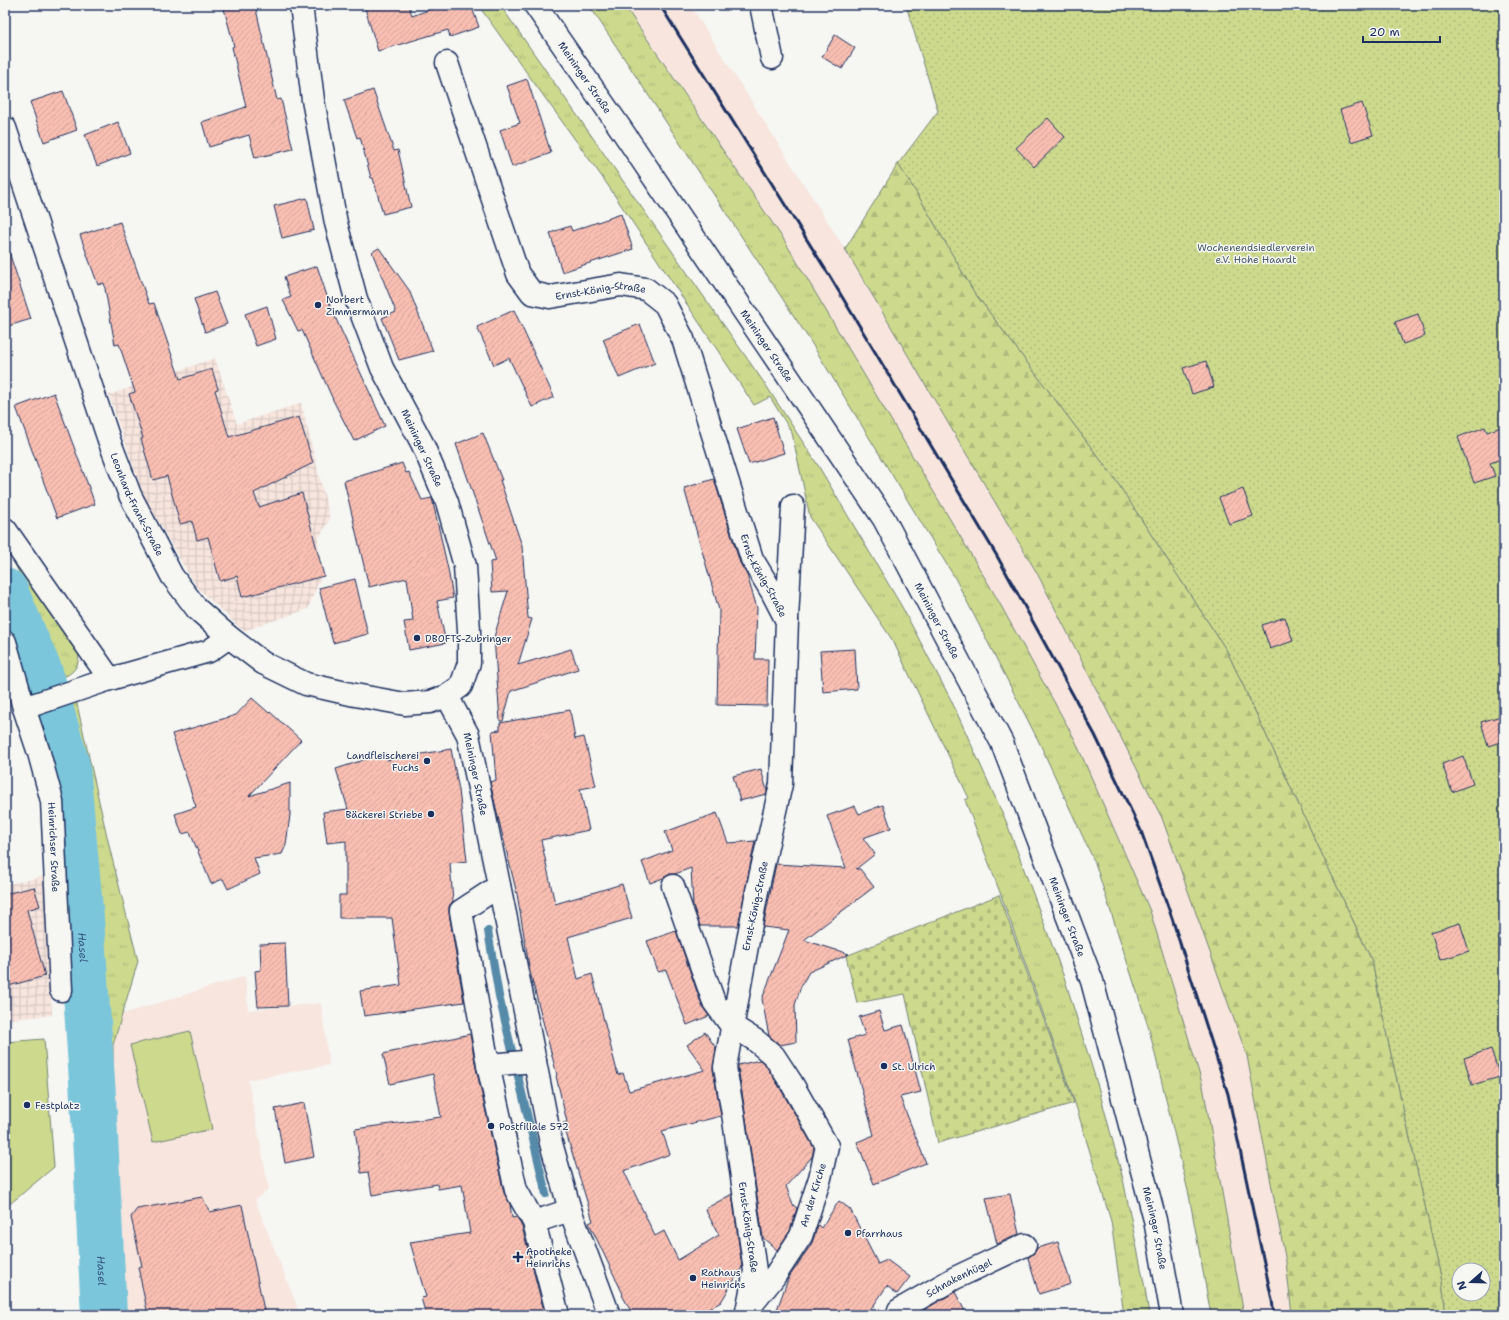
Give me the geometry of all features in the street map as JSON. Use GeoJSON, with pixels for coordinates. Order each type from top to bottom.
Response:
{"type":"FeatureCollection","features":[{"type":"Feature","properties":{"kind":"street","name":"Meininger Straße"},"geometry":{"type":"LineString","coordinates":[[301,5],[313,100],[334,216],[356,299],[382,368],[422,443],[447,502],[465,566],[469,631],[469,663],[461,686],[447,696],[468,736],[499,886],[531,1062],[550,1143],[570,1210],[609,1315]]}},
{"type":"Feature","properties":{"kind":"street","name":"Meininger Straße"},"geometry":{"type":"LineString","coordinates":[[535,5],[621,129],[884,519],[1002,743],[1092,981],[1155,1220],[1172,1315]]}},
{"type":"Feature","properties":{"kind":"street"},"geometry":{"type":"LineString","coordinates":[[761,5],[772,58]]}},
{"type":"Feature","properties":{"kind":"street","name":"Ernst-König-Straße"},"geometry":{"type":"LineString","coordinates":[[447,63],[518,274],[532,293],[550,297],[621,284],[646,289],[666,304],[683,339],[752,559],[787,621]]}},
{"type":"Feature","properties":{"kind":"street","name":"Leonhard-Frank-Straße"},"geometry":{"type":"LineString","coordinates":[[5,128],[109,440],[130,495],[172,576],[197,609],[229,637],[263,663],[306,684],[405,704],[430,702],[447,696]]}},
{"type":"Feature","properties":{"kind":"street","name":"Ernst-König-Straße"},"geometry":{"type":"LineString","coordinates":[[747,1314],[755,1271],[725,1067],[731,1025],[757,892],[781,784],[793,506]]}},
{"type":"Feature","properties":{"kind":"street"},"geometry":{"type":"LineString","coordinates":[[5,529],[110,680]]}},
{"type":"Feature","properties":{"kind":"street"},"geometry":{"type":"LineString","coordinates":[[24,708],[63,694],[209,651],[229,637]]}},
{"type":"Feature","properties":{"kind":"street","name":"Heinrichser Straße"},"geometry":{"type":"LineString","coordinates":[[5,642],[52,801],[61,990]]}},
{"type":"Feature","properties":{"kind":"street"},"geometry":{"type":"LineString","coordinates":[[499,886],[461,911],[495,1065],[516,1190],[534,1222],[558,1315]]}},
{"type":"Feature","properties":{"kind":"street"},"geometry":{"type":"LineString","coordinates":[[673,886],[714,1002],[731,1025]]}},
{"type":"Feature","properties":{"kind":"street","name":"An der Kirche"},"geometry":{"type":"LineString","coordinates":[[731,1025],[755,1040],[774,1056],[791,1082],[827,1146],[820,1178],[801,1236],[747,1314]]}},
{"type":"Feature","properties":{"kind":"street"},"geometry":{"type":"LineString","coordinates":[[495,1065],[531,1062]]}},
{"type":"Feature","properties":{"kind":"street"},"geometry":{"type":"LineString","coordinates":[[534,1222],[570,1210]]}},
{"type":"Feature","properties":{"kind":"street","name":"Schnakenhügel"},"geometry":{"type":"LineString","coordinates":[[898,1315],[899,1310],[955,1278],[1025,1245]]}},
{"type":"Feature","properties":{"kind":"shaded area"},"geometry":{"type":"Polygon","coordinates":[[[624,5],[690,5],[845,249],[1037,573],[1162,818],[1247,1056],[1286,1262],[1292,1315],[1244,1315],[1203,1086],[1150,911],[1074,738],[995,595],[784,240],[624,5]]]}},
{"type":"Feature","properties":{"kind":"shaded area"},"geometry":{"type":"Polygon","coordinates":[[[215,358],[237,424],[301,403],[330,519],[318,539],[321,576],[308,609],[243,631],[195,585],[143,495],[109,395],[215,358]]]}},
{"type":"Feature","properties":{"kind":"shaded area"},"geometry":{"type":"Polygon","coordinates":[[[44,876],[52,1015],[5,1020],[5,885],[44,876]]]}},
{"type":"Feature","properties":{"kind":"shaded area"},"geometry":{"type":"Polygon","coordinates":[[[245,976],[248,1010],[321,1003],[329,1065],[248,1080],[269,1189],[255,1200],[296,1304],[298,1315],[120,1315],[118,1305],[113,1017],[245,976]]]}},
{"type":"Feature","properties":{"kind":"green space"},"geometry":{"type":"Polygon","coordinates":[[[478,5],[500,5],[767,387],[819,467],[902,607],[951,700],[1006,821],[1065,980],[1099,1090],[1123,1179],[1149,1315],[1124,1315],[1111,1221],[1075,1103],[1001,895],[965,800],[969,798],[893,641],[810,517],[792,433],[770,397],[754,405],[605,181],[478,5]]]}},
{"type":"Feature","properties":{"kind":"green space"},"geometry":{"type":"Polygon","coordinates":[[[589,5],[624,5],[784,240],[995,595],[1074,738],[1150,911],[1203,1086],[1244,1315],[1211,1315],[1189,1195],[1149,1029],[1095,863],[1040,744],[955,578],[809,339],[589,5]]]}},
{"type":"Feature","properties":{"kind":"green space","name":"Wochenendsiedlerverein e.V. Hohe Haardt"},"geometry":{"type":"Polygon","coordinates":[[[906,5],[1504,5],[1504,1315],[1446,1315],[1442,1281],[1387,1036],[1372,961],[1227,651],[1115,479],[974,292],[918,195],[898,164],[938,111],[906,5]]]}},
{"type":"Feature","properties":{"kind":"green space"},"geometry":{"type":"Polygon","coordinates":[[[898,164],[918,195],[974,292],[1115,479],[1227,651],[1372,961],[1387,1036],[1442,1281],[1446,1315],[1292,1315],[1286,1262],[1247,1056],[1162,818],[1037,573],[845,249],[898,164]]]}},
{"type":"Feature","properties":{"kind":"green space"},"geometry":{"type":"Polygon","coordinates":[[[11,556],[78,643],[79,656],[77,665],[72,672],[61,678],[32,600],[11,556]]]}},
{"type":"Feature","properties":{"kind":"green space"},"geometry":{"type":"Polygon","coordinates":[[[76,700],[111,854],[138,961],[113,1045],[114,1198],[120,1315],[87,1315],[76,1096],[70,926],[62,842],[69,834],[42,716],[76,700]]]}},
{"type":"Feature","properties":{"kind":"green space"},"geometry":{"type":"Polygon","coordinates":[[[999,895],[1074,1103],[938,1143],[905,994],[857,1003],[846,956],[999,895]]]}},
{"type":"Feature","properties":{"kind":"green space"},"geometry":{"type":"Polygon","coordinates":[[[190,1031],[212,1129],[153,1142],[130,1045],[190,1031]]]}},
{"type":"Feature","properties":{"kind":"green space","name":"Festplatz"},"geometry":{"type":"Polygon","coordinates":[[[44,1039],[54,1167],[5,1208],[5,1042],[44,1039]]]}},
{"type":"Feature","properties":{"kind":"building"},"geometry":{"type":"Polygon","coordinates":[[[223,5],[255,5],[277,100],[281,99],[293,149],[255,158],[249,135],[209,147],[202,122],[246,107],[232,47],[234,46],[223,5]]]}},
{"type":"Feature","properties":{"kind":"building"},"geometry":{"type":"Polygon","coordinates":[[[364,5],[409,5],[412,16],[442,5],[471,5],[479,27],[450,37],[448,30],[378,51],[364,5]]]}},
{"type":"Feature","properties":{"kind":"building"},"geometry":{"type":"Polygon","coordinates":[[[835,35],[855,48],[842,69],[822,57],[835,35]]]}},
{"type":"Feature","properties":{"kind":"building"},"geometry":{"type":"Polygon","coordinates":[[[527,79],[551,153],[512,167],[500,130],[520,123],[507,86],[527,79]]]}},
{"type":"Feature","properties":{"kind":"building"},"geometry":{"type":"Polygon","coordinates":[[[373,90],[394,151],[398,150],[411,207],[383,214],[360,137],[357,138],[344,100],[373,90]]]}},
{"type":"Feature","properties":{"kind":"building"},"geometry":{"type":"Polygon","coordinates":[[[63,91],[77,130],[44,142],[30,102],[63,91]]]}},
{"type":"Feature","properties":{"kind":"building"},"geometry":{"type":"Polygon","coordinates":[[[1362,103],[1373,135],[1351,142],[1340,110],[1362,103]]]}},
{"type":"Feature","properties":{"kind":"building"},"geometry":{"type":"Polygon","coordinates":[[[1048,118],[1065,137],[1034,167],[1016,148],[1048,118]]]}},
{"type":"Feature","properties":{"kind":"building"},"geometry":{"type":"Polygon","coordinates":[[[118,122],[130,153],[97,166],[85,135],[118,122]]]}},
{"type":"Feature","properties":{"kind":"building"},"geometry":{"type":"Polygon","coordinates":[[[307,198],[314,230],[282,238],[274,206],[307,198]]]}},
{"type":"Feature","properties":{"kind":"building"},"geometry":{"type":"Polygon","coordinates":[[[621,214],[633,249],[562,272],[550,233],[570,226],[572,231],[621,214]]]}},
{"type":"Feature","properties":{"kind":"building"},"geometry":{"type":"Polygon","coordinates":[[[120,222],[149,304],[154,303],[180,379],[212,369],[218,389],[215,390],[229,437],[299,417],[313,463],[254,493],[259,507],[302,493],[324,576],[242,597],[237,576],[220,581],[208,537],[197,540],[192,521],[180,524],[167,476],[153,480],[141,439],[143,438],[129,394],[135,392],[119,344],[115,345],[104,283],[98,285],[80,235],[120,222]]]}},
{"type":"Feature","properties":{"kind":"building"},"geometry":{"type":"Polygon","coordinates":[[[379,248],[409,290],[433,351],[399,360],[382,318],[396,312],[372,252],[379,248]]]}},
{"type":"Feature","properties":{"kind":"building"},"geometry":{"type":"Polygon","coordinates":[[[9,252],[31,319],[5,327],[5,253],[9,252]]]}},
{"type":"Feature","properties":{"kind":"building"},"geometry":{"type":"Polygon","coordinates":[[[317,266],[331,308],[385,426],[354,441],[334,402],[302,330],[298,331],[283,300],[291,297],[284,277],[317,266]]]}},
{"type":"Feature","properties":{"kind":"building"},"geometry":{"type":"Polygon","coordinates":[[[215,292],[227,324],[205,332],[194,299],[215,292]]]}},
{"type":"Feature","properties":{"kind":"building"},"geometry":{"type":"Polygon","coordinates":[[[267,306],[276,339],[256,346],[245,314],[267,306]]]}},
{"type":"Feature","properties":{"kind":"building"},"geometry":{"type":"Polygon","coordinates":[[[514,310],[554,397],[532,407],[509,358],[494,365],[477,327],[514,310]]]}},
{"type":"Feature","properties":{"kind":"building"},"geometry":{"type":"Polygon","coordinates":[[[1418,314],[1425,336],[1403,344],[1395,322],[1418,314]]]}},
{"type":"Feature","properties":{"kind":"building"},"geometry":{"type":"Polygon","coordinates":[[[640,324],[655,363],[619,378],[603,339],[640,324]]]}},
{"type":"Feature","properties":{"kind":"building"},"geometry":{"type":"Polygon","coordinates":[[[1206,361],[1214,387],[1192,394],[1183,368],[1206,361]]]}},
{"type":"Feature","properties":{"kind":"building"},"geometry":{"type":"Polygon","coordinates":[[[54,393],[95,504],[57,518],[16,407],[54,393]]]}},
{"type":"Feature","properties":{"kind":"building"},"geometry":{"type":"Polygon","coordinates":[[[773,417],[784,453],[749,464],[737,429],[773,417]]]}},
{"type":"Feature","properties":{"kind":"building"},"geometry":{"type":"Polygon","coordinates":[[[1504,426],[1504,458],[1490,463],[1495,476],[1474,483],[1458,437],[1485,427],[1487,432],[1504,426]]]}},
{"type":"Feature","properties":{"kind":"building"},"geometry":{"type":"Polygon","coordinates":[[[483,433],[502,480],[500,480],[522,546],[528,618],[532,619],[518,665],[571,649],[578,669],[511,691],[503,721],[500,721],[494,637],[508,591],[492,592],[490,562],[496,561],[456,444],[483,433]]]}},
{"type":"Feature","properties":{"kind":"building"},"geometry":{"type":"Polygon","coordinates":[[[402,463],[406,473],[409,472],[422,500],[432,498],[453,598],[437,601],[446,643],[409,650],[404,622],[413,621],[407,578],[369,587],[344,481],[402,463]]]}},
{"type":"Feature","properties":{"kind":"building"},"geometry":{"type":"Polygon","coordinates":[[[714,479],[740,563],[747,575],[757,608],[755,659],[768,659],[767,706],[717,705],[719,610],[684,488],[714,479]]]}},
{"type":"Feature","properties":{"kind":"building"},"geometry":{"type":"Polygon","coordinates":[[[1243,489],[1253,516],[1229,524],[1219,498],[1243,489]]]}},
{"type":"Feature","properties":{"kind":"building"},"geometry":{"type":"Polygon","coordinates":[[[355,579],[368,634],[333,643],[319,588],[355,579]]]}},
{"type":"Feature","properties":{"kind":"building"},"geometry":{"type":"Polygon","coordinates":[[[1285,617],[1293,641],[1270,649],[1262,625],[1285,617]]]}},
{"type":"Feature","properties":{"kind":"building"},"geometry":{"type":"Polygon","coordinates":[[[855,649],[857,689],[823,692],[820,651],[855,649]]]}},
{"type":"Feature","properties":{"kind":"building"},"geometry":{"type":"Polygon","coordinates":[[[252,698],[301,740],[249,796],[290,783],[290,815],[286,845],[282,854],[254,858],[260,874],[228,889],[223,879],[211,884],[190,832],[182,834],[175,814],[196,807],[172,734],[236,715],[252,698]]]}},
{"type":"Feature","properties":{"kind":"building"},"geometry":{"type":"Polygon","coordinates":[[[570,710],[575,739],[584,737],[596,786],[580,789],[589,830],[541,840],[555,904],[622,884],[632,918],[568,937],[578,979],[592,974],[618,1075],[623,1073],[629,1091],[705,1070],[687,1045],[705,1032],[716,1048],[713,1069],[721,1116],[662,1131],[670,1154],[624,1171],[655,1236],[664,1231],[678,1260],[719,1235],[705,1209],[732,1194],[742,1267],[721,1302],[698,1315],[633,1315],[622,1295],[623,1294],[589,1223],[593,1221],[563,1123],[567,1122],[557,1075],[530,972],[517,894],[490,782],[496,780],[492,731],[500,730],[500,723],[570,710]]]}},
{"type":"Feature","properties":{"kind":"building"},"geometry":{"type":"Polygon","coordinates":[[[1504,715],[1504,741],[1488,746],[1481,722],[1504,715]]]}},
{"type":"Feature","properties":{"kind":"building"},"geometry":{"type":"Polygon","coordinates":[[[451,749],[459,790],[467,861],[450,863],[453,901],[449,906],[449,913],[464,1002],[364,1016],[360,991],[401,985],[392,918],[339,918],[339,895],[346,895],[346,841],[327,843],[323,812],[348,809],[336,769],[385,753],[387,760],[451,749]]]}},
{"type":"Feature","properties":{"kind":"building"},"geometry":{"type":"Polygon","coordinates":[[[1463,756],[1473,784],[1452,792],[1442,764],[1463,756]]]}},
{"type":"Feature","properties":{"kind":"building"},"geometry":{"type":"Polygon","coordinates":[[[761,769],[767,791],[766,794],[740,801],[733,776],[761,769]]]}},
{"type":"Feature","properties":{"kind":"building"},"geometry":{"type":"Polygon","coordinates":[[[883,805],[891,828],[863,838],[875,854],[856,869],[860,869],[874,887],[804,940],[849,954],[809,972],[801,986],[795,1005],[796,1042],[780,1045],[769,1036],[762,999],[789,930],[763,927],[776,864],[846,868],[827,816],[855,806],[859,814],[883,805]]]}},
{"type":"Feature","properties":{"kind":"building"},"geometry":{"type":"Polygon","coordinates":[[[717,813],[728,843],[755,841],[738,926],[700,926],[693,906],[691,868],[675,874],[668,874],[663,878],[650,883],[642,862],[672,850],[665,832],[717,813]]]}},
{"type":"Feature","properties":{"kind":"building"},"geometry":{"type":"Polygon","coordinates":[[[34,887],[40,906],[27,910],[45,976],[5,987],[5,894],[34,887]]]}},
{"type":"Feature","properties":{"kind":"building"},"geometry":{"type":"Polygon","coordinates":[[[1460,923],[1469,951],[1440,960],[1431,932],[1460,923]]]}},
{"type":"Feature","properties":{"kind":"building"},"geometry":{"type":"Polygon","coordinates":[[[676,931],[702,1006],[709,1016],[687,1025],[666,970],[658,972],[647,941],[676,931]]]}},
{"type":"Feature","properties":{"kind":"building"},"geometry":{"type":"Polygon","coordinates":[[[285,943],[288,1006],[258,1007],[255,971],[261,970],[260,944],[285,943]]]}},
{"type":"Feature","properties":{"kind":"building"},"geometry":{"type":"Polygon","coordinates":[[[879,1011],[885,1030],[903,1025],[921,1092],[900,1097],[926,1163],[874,1184],[857,1142],[874,1135],[848,1040],[865,1035],[859,1017],[879,1011]]]}},
{"type":"Feature","properties":{"kind":"building"},"geometry":{"type":"Polygon","coordinates":[[[470,1034],[476,1068],[504,1193],[510,1204],[512,1218],[517,1217],[522,1227],[545,1315],[426,1315],[421,1298],[426,1297],[410,1242],[470,1233],[462,1185],[438,1189],[437,1184],[372,1195],[368,1172],[361,1173],[355,1129],[441,1117],[433,1074],[390,1084],[383,1054],[470,1034]]]}},
{"type":"Feature","properties":{"kind":"building"},"geometry":{"type":"Polygon","coordinates":[[[1491,1049],[1500,1077],[1472,1085],[1464,1058],[1491,1049]]]}},
{"type":"Feature","properties":{"kind":"building"},"geometry":{"type":"Polygon","coordinates":[[[760,1060],[765,1064],[780,1088],[814,1148],[812,1157],[786,1186],[793,1205],[797,1208],[790,1231],[777,1250],[763,1238],[738,1067],[738,1065],[760,1060]]]}},
{"type":"Feature","properties":{"kind":"building"},"geometry":{"type":"Polygon","coordinates":[[[304,1103],[314,1157],[285,1163],[275,1109],[304,1103]]]}},
{"type":"Feature","properties":{"kind":"building"},"geometry":{"type":"Polygon","coordinates":[[[1010,1194],[1019,1234],[997,1244],[986,1198],[1010,1194]]]}},
{"type":"Feature","properties":{"kind":"building"},"geometry":{"type":"Polygon","coordinates":[[[202,1197],[210,1212],[242,1205],[265,1315],[148,1315],[138,1267],[142,1266],[131,1217],[137,1209],[202,1197]]]}},
{"type":"Feature","properties":{"kind":"building"},"geometry":{"type":"Polygon","coordinates":[[[839,1201],[850,1209],[878,1264],[887,1260],[910,1277],[897,1294],[887,1286],[867,1315],[775,1315],[788,1279],[812,1243],[818,1225],[821,1228],[839,1201]]]}},
{"type":"Feature","properties":{"kind":"building"},"geometry":{"type":"Polygon","coordinates":[[[1058,1242],[1071,1284],[1039,1294],[1028,1258],[1037,1248],[1058,1242]]]}},
{"type":"Feature","properties":{"kind":"building"},"geometry":{"type":"Polygon","coordinates":[[[955,1292],[967,1315],[915,1315],[955,1292]]]}},
{"type":"Feature","properties":{"kind":"waterway","name":"Hasel"},"geometry":{"type":"LineString","coordinates":[[5,591],[40,673],[67,766],[81,919],[93,1096],[104,1315]]}},
{"type":"Feature","properties":{"kind":"waterway"},"geometry":{"type":"LineString","coordinates":[[488,931],[499,996],[546,1194]]}},
{"type":"Feature","properties":{"kind":"railway"},"geometry":{"type":"LineString","coordinates":[[660,5],[829,275],[997,556],[1095,735],[1141,831],[1172,918],[1228,1094],[1274,1315]]}},
{"type":"Feature","properties":{"kind":"place","name":"Norbert Zimmermann"},"geometry":{"type":"Point","coordinates":[318,305]}},
{"type":"Feature","properties":{"kind":"place","name":"DB0FTS-Zubringer"},"geometry":{"type":"Point","coordinates":[417,638]}},
{"type":"Feature","properties":{"kind":"place","name":"Landfleischerei Fuchs"},"geometry":{"type":"Point","coordinates":[427,761]}},
{"type":"Feature","properties":{"kind":"place","name":"Bäckerei Striebe"},"geometry":{"type":"Point","coordinates":[431,814]}},
{"type":"Feature","properties":{"kind":"place","name":"St. Ulrich"},"geometry":{"type":"Point","coordinates":[884,1066]}},
{"type":"Feature","properties":{"kind":"place","name":"Festplatz"},"geometry":{"type":"Point","coordinates":[27,1105]}},
{"type":"Feature","properties":{"kind":"place","name":"Postfiliale 572"},"geometry":{"type":"Point","coordinates":[491,1126]}},
{"type":"Feature","properties":{"kind":"place","name":"Pfarrhaus"},"geometry":{"type":"Point","coordinates":[848,1233]}},
{"type":"Feature","properties":{"kind":"place","name":"Apotheke Heinrichs"},"geometry":{"type":"Point","coordinates":[518,1257]}},
{"type":"Feature","properties":{"kind":"place","name":"Rathaus Heinrichs"},"geometry":{"type":"Point","coordinates":[693,1278]}}]}
